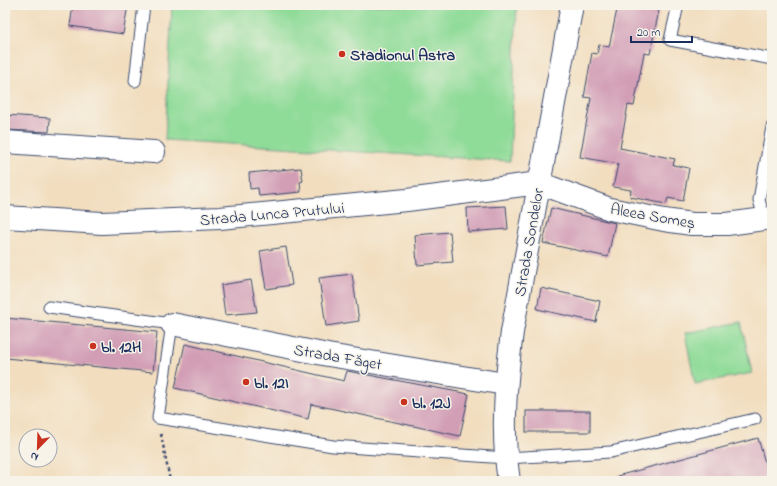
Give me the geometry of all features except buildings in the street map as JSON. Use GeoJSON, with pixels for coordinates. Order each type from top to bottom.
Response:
{"type":"FeatureCollection","features":[{"type":"Feature","properties":{"kind":"street","name":"Strada Sondelor"},"geometry":{"type":"LineString","coordinates":[[509,481],[504,423],[505,384],[512,332],[538,183],[572,5]]}},
{"type":"Feature","properties":{"kind":"street"},"geometry":{"type":"LineString","coordinates":[[5,142],[154,152]]}},
{"type":"Feature","properties":{"kind":"street","name":"Strada Lunca Prutului"},"geometry":{"type":"LineString","coordinates":[[5,217],[102,223],[220,218],[407,200],[538,183]]}},
{"type":"Feature","properties":{"kind":"street","name":"Aleea Someș"},"geometry":{"type":"LineString","coordinates":[[538,183],[610,209],[664,220],[692,224],[727,224],[769,220]]}},
{"type":"Feature","properties":{"kind":"street","name":"Strada Făget"},"geometry":{"type":"LineString","coordinates":[[172,324],[328,355],[505,384]]}},
{"type":"Feature","properties":{"kind":"lane"},"geometry":{"type":"LineString","coordinates":[[135,81],[144,5]]}},
{"type":"Feature","properties":{"kind":"lane"},"geometry":{"type":"LineString","coordinates":[[678,5],[670,40],[772,59]]}},
{"type":"Feature","properties":{"kind":"lane"},"geometry":{"type":"LineString","coordinates":[[769,220],[760,200],[772,127]]}},
{"type":"Feature","properties":{"kind":"lane"},"geometry":{"type":"LineString","coordinates":[[49,307],[172,324],[158,418],[333,446],[506,458],[610,452],[755,419]]}},
{"type":"Feature","properties":{"kind":"path"},"geometry":{"type":"LineString","coordinates":[[158,418],[170,481]]}},
{"type":"Feature","properties":{"kind":"green space","name":"Stadionul Astra"},"geometry":{"type":"Polygon","coordinates":[[[172,5],[517,5],[510,161],[165,140],[172,5]]]}},
{"type":"Feature","properties":{"kind":"green space"},"geometry":{"type":"Polygon","coordinates":[[[741,322],[752,373],[695,384],[685,333],[741,322]]]}},
{"type":"Feature","properties":{"kind":"place","name":"Stadionul Astra"},"geometry":{"type":"Point","coordinates":[342,54]}},
{"type":"Feature","properties":{"kind":"place","name":"bl. 12H"},"geometry":{"type":"Point","coordinates":[93,346]}},
{"type":"Feature","properties":{"kind":"place","name":"bl. 12I"},"geometry":{"type":"Point","coordinates":[246,382]}},
{"type":"Feature","properties":{"kind":"place","name":"bl. 12J"},"geometry":{"type":"Point","coordinates":[404,402]}}]}
